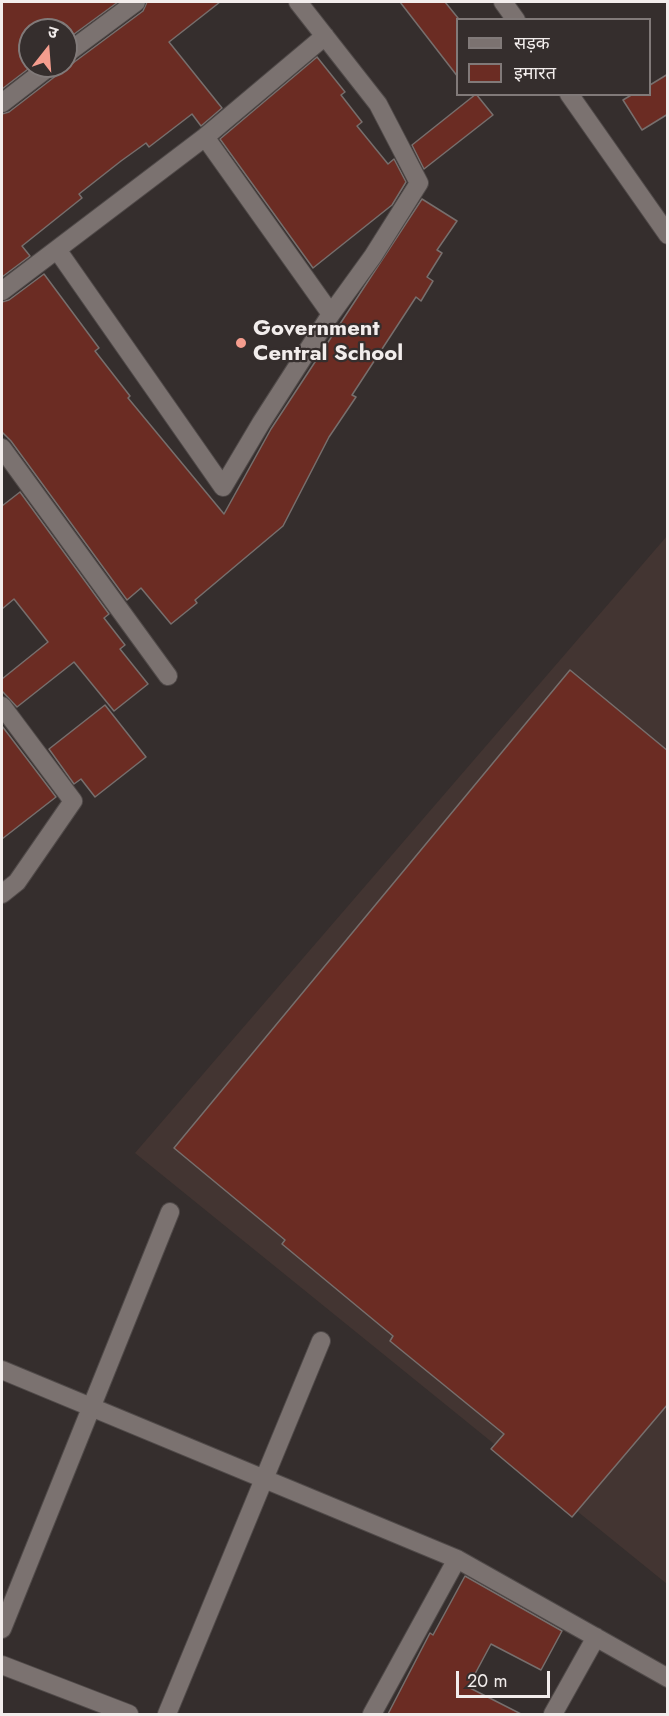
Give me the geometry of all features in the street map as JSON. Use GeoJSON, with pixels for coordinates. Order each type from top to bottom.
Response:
{"type":"FeatureCollection","features":[{"type":"Feature","properties":{"kind":"street"},"geometry":{"type":"LineString","coordinates":[[78,45],[136,2]]}},
{"type":"Feature","properties":{"kind":"street"},"geometry":{"type":"LineString","coordinates":[[58,251],[223,487],[331,314],[373,256],[419,183],[378,104],[298,2]]}},
{"type":"Feature","properties":{"kind":"street"},"geometry":{"type":"LineString","coordinates":[[2,291],[58,251],[206,137],[326,36]]}},
{"type":"Feature","properties":{"kind":"street"},"geometry":{"type":"LineString","coordinates":[[2,103],[35,78]]}},
{"type":"Feature","properties":{"kind":"street"},"geometry":{"type":"LineString","coordinates":[[570,96],[668,235]]}},
{"type":"Feature","properties":{"kind":"street"},"geometry":{"type":"LineString","coordinates":[[206,137],[331,314]]}},
{"type":"Feature","properties":{"kind":"street"},"geometry":{"type":"LineString","coordinates":[[2,448],[168,676]]}},
{"type":"Feature","properties":{"kind":"street"},"geometry":{"type":"LineString","coordinates":[[2,706],[73,801],[17,882],[2,894]]}},
{"type":"Feature","properties":{"kind":"street"},"geometry":{"type":"LineString","coordinates":[[2,1629],[170,1212]]}},
{"type":"Feature","properties":{"kind":"street"},"geometry":{"type":"LineString","coordinates":[[167,1714],[321,1341]]}},
{"type":"Feature","properties":{"kind":"street"},"geometry":{"type":"LineString","coordinates":[[2,1370],[457,1559],[668,1678]]}},
{"type":"Feature","properties":{"kind":"street"},"geometry":{"type":"LineString","coordinates":[[372,1714],[457,1559]]}},
{"type":"Feature","properties":{"kind":"street"},"geometry":{"type":"LineString","coordinates":[[554,1714],[596,1638]]}},
{"type":"Feature","properties":{"kind":"street"},"geometry":{"type":"LineString","coordinates":[[2,1665],[129,1714]]}},
{"type":"Feature","properties":{"kind":"shaded area"},"geometry":{"type":"Polygon","coordinates":[[[667,536],[667,1584],[135,1153],[667,536]]]}},
{"type":"Feature","properties":{"kind":"building"},"geometry":{"type":"Polygon","coordinates":[[[2,2],[118,2],[78,31],[78,18],[18,18],[18,77],[2,89],[2,2]]]}},
{"type":"Feature","properties":{"kind":"building"},"geometry":{"type":"Polygon","coordinates":[[[147,2],[220,2],[169,42],[222,108],[201,126],[192,114],[149,147],[146,143],[121,161],[79,194],[82,198],[22,246],[30,256],[2,277],[2,114],[9,112],[53,78],[78,78],[78,59],[143,11],[147,2]]]}},
{"type":"Feature","properties":{"kind":"building"},"geometry":{"type":"Polygon","coordinates":[[[400,2],[445,2],[458,18],[456,18],[456,74],[400,2]]]}},
{"type":"Feature","properties":{"kind":"building"},"geometry":{"type":"Polygon","coordinates":[[[317,57],[345,92],[341,95],[362,122],[357,126],[388,164],[394,159],[406,182],[392,205],[313,268],[220,139],[317,57]]]}},
{"type":"Feature","properties":{"kind":"building"},"geometry":{"type":"Polygon","coordinates":[[[668,74],[668,114],[642,130],[623,100],[630,96],[651,96],[651,84],[668,74]]]}},
{"type":"Feature","properties":{"kind":"building"},"geometry":{"type":"Polygon","coordinates":[[[473,96],[478,96],[493,115],[424,169],[412,145],[473,96]]]}},
{"type":"Feature","properties":{"kind":"building"},"geometry":{"type":"Polygon","coordinates":[[[422,199],[457,221],[437,250],[442,253],[427,277],[433,281],[421,301],[416,297],[352,395],[356,397],[329,437],[283,526],[195,600],[197,603],[171,624],[141,588],[127,600],[11,441],[2,432],[2,302],[9,300],[44,274],[99,348],[95,351],[130,396],[128,398],[224,514],[271,429],[422,199]]]}},
{"type":"Feature","properties":{"kind":"building"},"geometry":{"type":"Polygon","coordinates":[[[20,492],[109,614],[104,618],[125,645],[120,649],[148,684],[114,711],[74,662],[17,707],[2,691],[2,679],[48,642],[14,599],[2,609],[2,506],[20,492]]]}},
{"type":"Feature","properties":{"kind":"building"},"geometry":{"type":"Polygon","coordinates":[[[570,670],[668,751],[668,1404],[572,1517],[491,1449],[504,1434],[390,1341],[393,1336],[282,1244],[285,1240],[174,1148],[570,670]]]}},
{"type":"Feature","properties":{"kind":"building"},"geometry":{"type":"Polygon","coordinates":[[[105,705],[146,757],[95,797],[81,779],[74,784],[49,749],[105,705]]]}},
{"type":"Feature","properties":{"kind":"building"},"geometry":{"type":"Polygon","coordinates":[[[2,726],[56,797],[2,839],[2,726]]]}},
{"type":"Feature","properties":{"kind":"building"},"geometry":{"type":"Polygon","coordinates":[[[465,1576],[562,1631],[541,1670],[491,1644],[468,1687],[521,1714],[388,1714],[430,1633],[433,1635],[465,1576]]]}},
{"type":"Feature","properties":{"kind":"place","name":"Government Central School"},"geometry":{"type":"Point","coordinates":[241,343]}}]}
